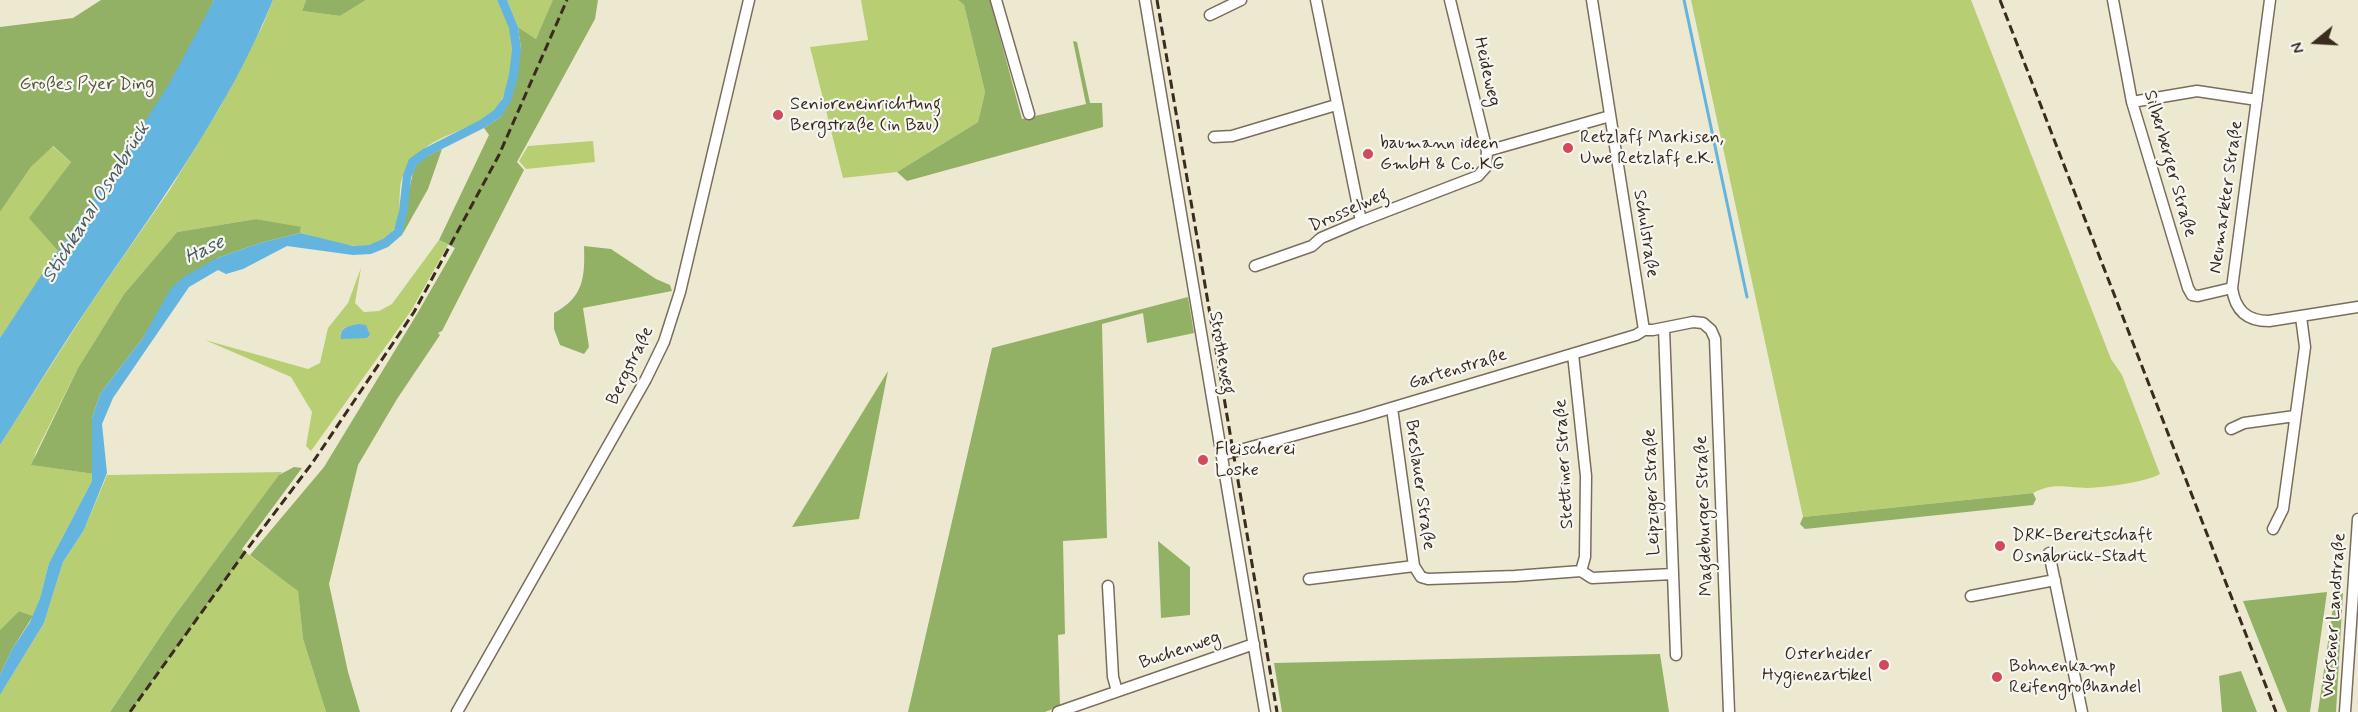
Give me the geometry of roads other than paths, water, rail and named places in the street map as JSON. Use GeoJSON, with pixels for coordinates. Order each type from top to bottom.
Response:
{"type":"FeatureCollection","features":[{"type":"Feature","properties":{"kind":"street","name":"Bergstraße"},"geometry":{"type":"LineString","coordinates":[[458,712],[646,379],[664,342],[680,292],[749,0]]}},
{"type":"Feature","properties":{"kind":"street"},"geometry":{"type":"LineString","coordinates":[[996,0],[1029,114]]}},
{"type":"Feature","properties":{"kind":"street","name":"Strotheweg"},"geometry":{"type":"LineString","coordinates":[[1145,0],[1265,712]]}},
{"type":"Feature","properties":{"kind":"street"},"geometry":{"type":"LineString","coordinates":[[1210,15],[1241,0]]}},
{"type":"Feature","properties":{"kind":"street"},"geometry":{"type":"LineString","coordinates":[[1316,0],[1360,221]]}},
{"type":"Feature","properties":{"kind":"street","name":"Heideweg"},"geometry":{"type":"LineString","coordinates":[[1450,0],[1487,151]]}},
{"type":"Feature","properties":{"kind":"street","name":"Schulstraße"},"geometry":{"type":"LineString","coordinates":[[1592,0],[1644,330]]}},
{"type":"Feature","properties":{"kind":"street","name":"Silberberger Straße"},"geometry":{"type":"LineString","coordinates":[[2113,0],[2132,102],[2188,288],[2192,295],[2198,296],[2232,288]]}},
{"type":"Feature","properties":{"kind":"street","name":"Neumarkter Straße"},"geometry":{"type":"LineString","coordinates":[[2270,0],[2232,288],[2234,300],[2239,310],[2258,321],[2358,307]]}},
{"type":"Feature","properties":{"kind":"street"},"geometry":{"type":"LineString","coordinates":[[2132,102],[2197,90],[2257,100]]}},
{"type":"Feature","properties":{"kind":"street"},"geometry":{"type":"LineString","coordinates":[[1214,137],[1232,136],[1336,105]]}},
{"type":"Feature","properties":{"kind":"street"},"geometry":{"type":"LineString","coordinates":[[1487,151],[1610,116]]}},
{"type":"Feature","properties":{"kind":"street","name":"Drosselweg"},"geometry":{"type":"LineString","coordinates":[[1255,266],[1312,246],[1322,238],[1360,221],[1478,176],[1486,167],[1487,151]]}},
{"type":"Feature","properties":{"kind":"street"},"geometry":{"type":"LineString","coordinates":[[2272,529],[2283,509],[2305,347],[2301,316]]}},
{"type":"Feature","properties":{"kind":"street","name":"Gartenstraße"},"geometry":{"type":"LineString","coordinates":[[1222,455],[1392,408],[1636,335],[1644,330],[1693,322],[1703,323]]}},
{"type":"Feature","properties":{"kind":"street","name":"Magdeburger Straße"},"geometry":{"type":"LineString","coordinates":[[1703,323],[1711,330],[1714,339],[1729,712]]}},
{"type":"Feature","properties":{"kind":"street","name":"Leipziger Straße"},"geometry":{"type":"LineString","coordinates":[[1664,328],[1676,655]]}},
{"type":"Feature","properties":{"kind":"street","name":"Stettiner Straße"},"geometry":{"type":"LineString","coordinates":[[1573,354],[1586,476],[1585,557],[1581,571]]}},
{"type":"Feature","properties":{"kind":"street","name":"Breslauer Straße"},"geometry":{"type":"LineString","coordinates":[[1392,408],[1414,566]]}},
{"type":"Feature","properties":{"kind":"street"},"geometry":{"type":"LineString","coordinates":[[2231,429],[2244,423],[2295,416]]}},
{"type":"Feature","properties":{"kind":"street","name":"Wersener Landstraße"},"geometry":{"type":"LineString","coordinates":[[2345,712],[2358,519]]}},
{"type":"Feature","properties":{"kind":"street"},"geometry":{"type":"LineString","coordinates":[[2049,552],[2082,712]]}},
{"type":"Feature","properties":{"kind":"street"},"geometry":{"type":"LineString","coordinates":[[1309,579],[1414,566],[1421,577],[1428,579],[1581,571],[1592,578],[1673,574]]}},
{"type":"Feature","properties":{"kind":"street"},"geometry":{"type":"LineString","coordinates":[[1971,596],[2055,580]]}},
{"type":"Feature","properties":{"kind":"street","name":"Buchenweg"},"geometry":{"type":"LineString","coordinates":[[1108,586],[1113,677],[1117,691]]}},
{"type":"Feature","properties":{"kind":"street","name":"Buchenweg"},"geometry":{"type":"LineString","coordinates":[[1061,712],[1254,644]]}},
{"type":"Feature","properties":{"kind":"water","name":"Stichkanal Osnabrück"},"geometry":{"type":"Polygon","coordinates":[[[214,0],[273,0],[236,79],[214,117],[0,445],[0,338],[120,161],[169,84],[214,0]]]}},
{"type":"Feature","properties":{"kind":"water"},"geometry":{"type":"Polygon","coordinates":[[[497,0],[507,0],[518,27],[521,49],[518,77],[511,101],[501,117],[428,156],[417,165],[411,178],[408,210],[402,235],[388,247],[371,254],[353,255],[287,246],[243,269],[226,274],[218,270],[189,287],[113,398],[102,424],[107,473],[84,530],[63,562],[44,623],[0,695],[0,675],[11,651],[30,622],[40,598],[49,563],[92,481],[92,418],[100,394],[142,339],[171,288],[185,276],[217,258],[260,243],[300,233],[353,246],[369,245],[383,239],[394,230],[399,211],[403,175],[409,159],[423,149],[480,120],[494,110],[503,98],[512,49],[509,28],[497,0]]]}},
{"type":"Feature","properties":{"kind":"water"},"geometry":{"type":"Polygon","coordinates":[[[366,325],[370,335],[367,338],[341,339],[343,330],[348,326],[366,325]]]}},
{"type":"Feature","properties":{"kind":"waterway"},"geometry":{"type":"LineString","coordinates":[[1684,0],[1747,297]]}},
{"type":"Feature","properties":{"kind":"railway"},"geometry":{"type":"LineString","coordinates":[[130,712],[313,462],[414,312],[499,155],[567,0]]}},
{"type":"Feature","properties":{"kind":"railway"},"geometry":{"type":"LineString","coordinates":[[1157,0],[1277,712]]}},
{"type":"Feature","properties":{"kind":"railway"},"geometry":{"type":"LineString","coordinates":[[2000,0],[2276,712]]}},
{"type":"Feature","properties":{"kind":"place","name":"Senioreneinrichtung Bergstraße (in Bau)"},"geometry":{"type":"Point","coordinates":[778,115]}},
{"type":"Feature","properties":{"kind":"place","name":"Retzlaff Markisen, Uwe Retzlaff e.K."},"geometry":{"type":"Point","coordinates":[1568,148]}},
{"type":"Feature","properties":{"kind":"place","name":"baumann ideen GmbH & Co. KG"},"geometry":{"type":"Point","coordinates":[1368,154]}},
{"type":"Feature","properties":{"kind":"place","name":"Fleischerei Loske"},"geometry":{"type":"Point","coordinates":[1203,460]}},
{"type":"Feature","properties":{"kind":"place","name":"DRK-Bereitschaft Osnabrück-Stadt"},"geometry":{"type":"Point","coordinates":[2000,546]}},
{"type":"Feature","properties":{"kind":"place","name":"Osterheider Hygieneartikel"},"geometry":{"type":"Point","coordinates":[1884,665]}},
{"type":"Feature","properties":{"kind":"place","name":"Bohnenkamp Reifengroßhandel"},"geometry":{"type":"Point","coordinates":[1997,677]}},
{"type":"Feature","properties":{"kind":"park label","name":"Großes Pyer Ding"},"geometry":{"type":"Point","coordinates":[87,85]}},
{"type":"Feature","properties":{"kind":"water label","name":"Hase"},"geometry":{"type":"Point","coordinates":[205,251]}}]}
